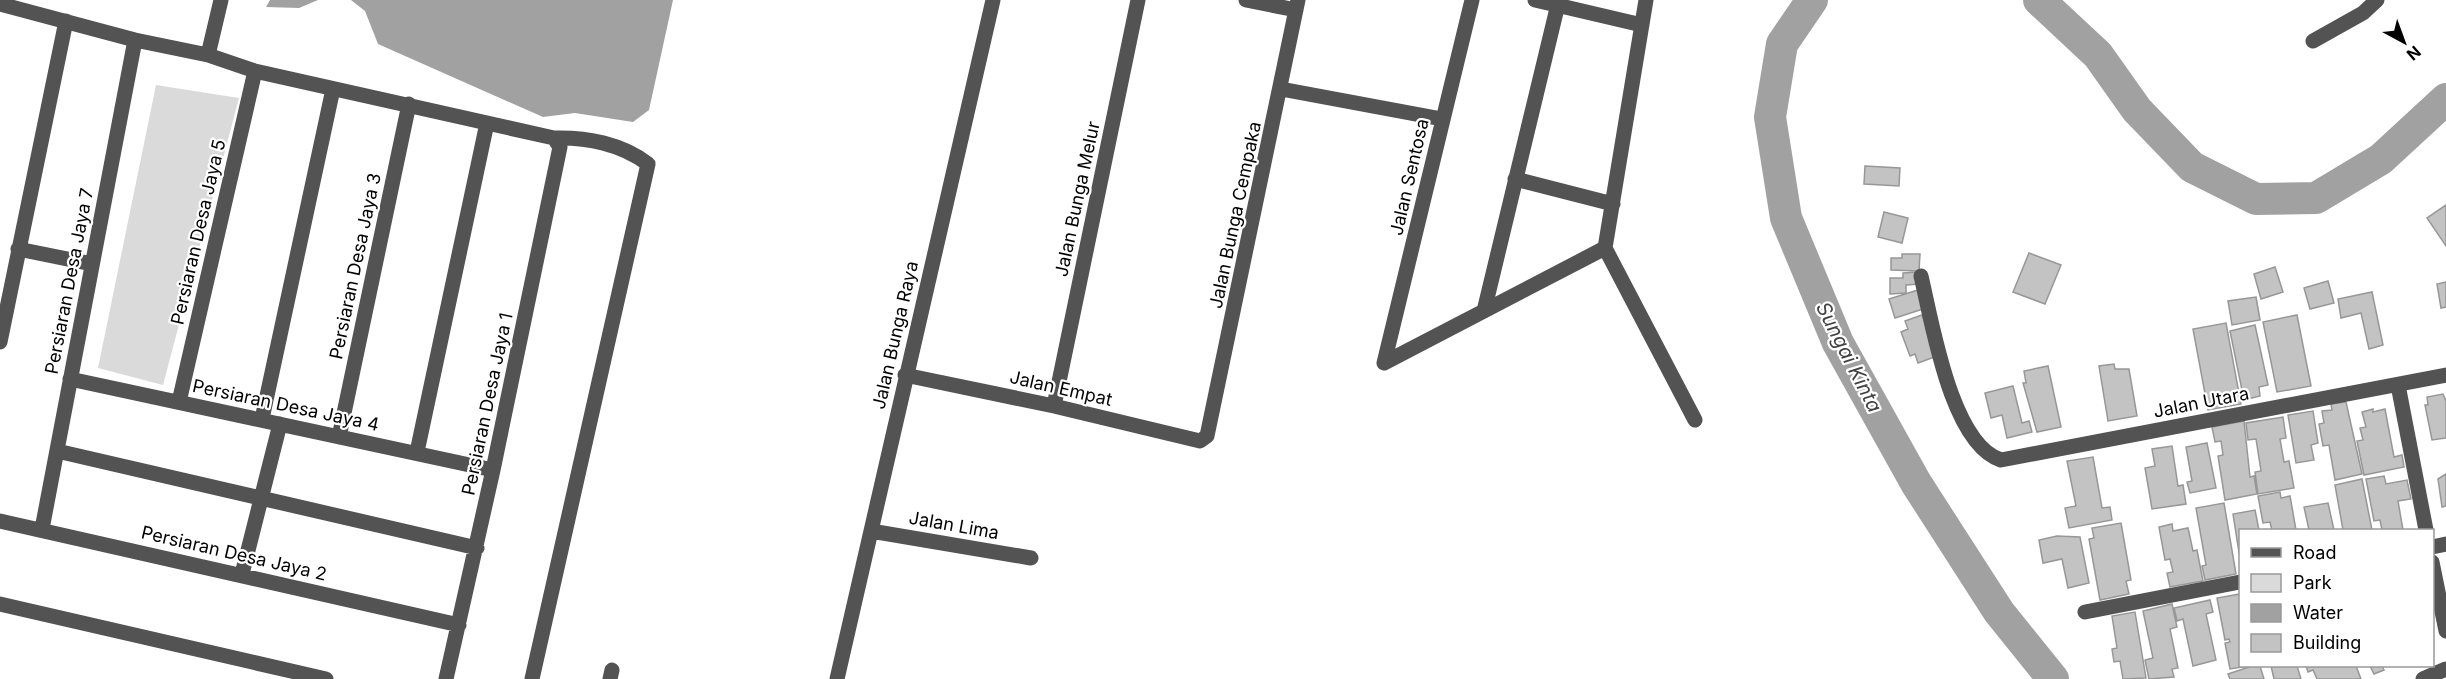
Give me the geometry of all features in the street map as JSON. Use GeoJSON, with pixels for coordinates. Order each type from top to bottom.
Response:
{"type":"FeatureCollection","features":[{"type":"Feature","properties":{"kind":"street"},"geometry":{"type":"LineString","coordinates":[[208,55],[221,0]]}},
{"type":"Feature","properties":{"kind":"street","name":"Jalan Bunga Raya"},"geometry":{"type":"LineString","coordinates":[[837,679],[993,0]]}},
{"type":"Feature","properties":{"kind":"street","name":"Jalan Bunga Melur"},"geometry":{"type":"LineString","coordinates":[[1054,406],[1138,0]]}},
{"type":"Feature","properties":{"kind":"street"},"geometry":{"type":"LineString","coordinates":[[1246,0],[1297,5]]}},
{"type":"Feature","properties":{"kind":"street","name":"Jalan Sentosa"},"geometry":{"type":"LineString","coordinates":[[1472,0],[1384,362],[1389,363],[1484,311]]}},
{"type":"Feature","properties":{"kind":"street"},"geometry":{"type":"LineString","coordinates":[[1535,0],[1558,3],[1642,25]]}},
{"type":"Feature","properties":{"kind":"street"},"geometry":{"type":"LineString","coordinates":[[1646,0],[1605,248],[1695,420]]}},
{"type":"Feature","properties":{"kind":"street"},"geometry":{"type":"LineString","coordinates":[[2313,41],[2363,13],[2377,0]]}},
{"type":"Feature","properties":{"kind":"street"},"geometry":{"type":"LineString","coordinates":[[0,3],[135,40],[208,55],[255,71],[554,138],[575,138],[631,150],[648,164],[532,679]]}},
{"type":"Feature","properties":{"kind":"street"},"geometry":{"type":"LineString","coordinates":[[1484,311],[1558,3]]}},
{"type":"Feature","properties":{"kind":"street","name":"Jalan Bunga Cempaka"},"geometry":{"type":"LineString","coordinates":[[1207,436],[1297,5]]}},
{"type":"Feature","properties":{"kind":"street"},"geometry":{"type":"LineString","coordinates":[[0,342],[5,282],[18,249],[66,21]]}},
{"type":"Feature","properties":{"kind":"street","name":"Persiaran Desa Jaya 7"},"geometry":{"type":"LineString","coordinates":[[42,529],[135,40]]}},
{"type":"Feature","properties":{"kind":"street","name":"Persiaran Desa Jaya 5"},"geometry":{"type":"LineString","coordinates":[[179,402],[255,71]]}},
{"type":"Feature","properties":{"kind":"street"},"geometry":{"type":"LineString","coordinates":[[262,419],[333,88]]}},
{"type":"Feature","properties":{"kind":"street"},"geometry":{"type":"LineString","coordinates":[[1281,89],[1442,120]]}},
{"type":"Feature","properties":{"kind":"street","name":"Persiaran Desa Jaya 3"},"geometry":{"type":"LineString","coordinates":[[339,437],[409,104]]}},
{"type":"Feature","properties":{"kind":"street"},"geometry":{"type":"LineString","coordinates":[[417,452],[487,123]]}},
{"type":"Feature","properties":{"kind":"street","name":"Persiaran Desa Jaya 1"},"geometry":{"type":"LineString","coordinates":[[447,679],[494,470],[560,147],[554,138]]}},
{"type":"Feature","properties":{"kind":"street"},"geometry":{"type":"LineString","coordinates":[[1515,179],[1613,204]]}},
{"type":"Feature","properties":{"kind":"street"},"geometry":{"type":"LineString","coordinates":[[1484,311],[1605,248]]}},
{"type":"Feature","properties":{"kind":"street"},"geometry":{"type":"LineString","coordinates":[[18,249],[92,264]]}},
{"type":"Feature","properties":{"kind":"street","name":"Jalan Utara"},"geometry":{"type":"LineString","coordinates":[[1921,276],[1945,380],[1973,435],[1987,454],[2001,460],[2446,375]]}},
{"type":"Feature","properties":{"kind":"street","name":"Jalan Empat"},"geometry":{"type":"LineString","coordinates":[[905,375],[1054,406],[1200,441],[1207,436]]}},
{"type":"Feature","properties":{"kind":"street","name":"Persiaran Desa Jaya 4"},"geometry":{"type":"LineString","coordinates":[[70,379],[494,470]]}},
{"type":"Feature","properties":{"kind":"street"},"geometry":{"type":"LineString","coordinates":[[2398,385],[2426,529]]}},
{"type":"Feature","properties":{"kind":"street"},"geometry":{"type":"LineString","coordinates":[[242,574],[280,424]]}},
{"type":"Feature","properties":{"kind":"street"},"geometry":{"type":"LineString","coordinates":[[57,451],[477,548]]}},
{"type":"Feature","properties":{"kind":"street","name":"Persiaran Desa Jaya 2"},"geometry":{"type":"LineString","coordinates":[[0,521],[459,625]]}},
{"type":"Feature","properties":{"kind":"street","name":"Jalan Lima"},"geometry":{"type":"LineString","coordinates":[[871,531],[1031,558]]}},
{"type":"Feature","properties":{"kind":"street"},"geometry":{"type":"LineString","coordinates":[[2434,567],[2446,630]]}},
{"type":"Feature","properties":{"kind":"street"},"geometry":{"type":"LineString","coordinates":[[2085,612],[2239,582]]}},
{"type":"Feature","properties":{"kind":"street"},"geometry":{"type":"LineString","coordinates":[[0,604],[326,679]]}},
{"type":"Feature","properties":{"kind":"street"},"geometry":{"type":"LineString","coordinates":[[2423,679],[2446,669]]}},
{"type":"Feature","properties":{"kind":"green space"},"geometry":{"type":"Polygon","coordinates":[[[156,85],[239,98],[163,385],[98,368],[156,85]]]}},
{"type":"Feature","properties":{"kind":"water"},"geometry":{"type":"Polygon","coordinates":[[[270,0],[318,0],[299,8],[266,7],[270,0]]]}},
{"type":"Feature","properties":{"kind":"water"},"geometry":{"type":"Polygon","coordinates":[[[351,0],[673,0],[649,110],[633,122],[575,113],[543,117],[378,44],[365,11],[351,0]]]}},
{"type":"Feature","properties":{"kind":"building"},"geometry":{"type":"Polygon","coordinates":[[[1865,166],[1900,168],[1899,186],[1864,184],[1865,166]]]}},
{"type":"Feature","properties":{"kind":"building"},"geometry":{"type":"Polygon","coordinates":[[[2446,205],[2446,246],[2427,218],[2446,205]]]}},
{"type":"Feature","properties":{"kind":"building"},"geometry":{"type":"Polygon","coordinates":[[[1884,212],[1908,218],[1902,243],[1878,237],[1884,212]]]}},
{"type":"Feature","properties":{"kind":"building"},"geometry":{"type":"Polygon","coordinates":[[[2029,253],[2061,265],[2045,304],[2013,292],[2029,253]]]}},
{"type":"Feature","properties":{"kind":"building"},"geometry":{"type":"Polygon","coordinates":[[[1902,254],[1920,254],[1919,271],[1891,270],[1891,258],[1902,258],[1902,254]]]}},
{"type":"Feature","properties":{"kind":"building"},"geometry":{"type":"Polygon","coordinates":[[[2275,267],[2283,292],[2261,299],[2254,274],[2275,267]]]}},
{"type":"Feature","properties":{"kind":"building"},"geometry":{"type":"Polygon","coordinates":[[[1919,272],[1919,284],[1906,285],[1906,293],[1890,294],[1890,278],[1903,278],[1903,273],[1919,272]]]}},
{"type":"Feature","properties":{"kind":"building"},"geometry":{"type":"Polygon","coordinates":[[[2328,281],[2334,303],[2310,309],[2304,288],[2328,281]]]}},
{"type":"Feature","properties":{"kind":"building"},"geometry":{"type":"Polygon","coordinates":[[[2446,282],[2446,307],[2441,308],[2437,284],[2446,282]]]}},
{"type":"Feature","properties":{"kind":"building"},"geometry":{"type":"Polygon","coordinates":[[[1918,290],[1923,309],[1895,318],[1889,299],[1918,290]]]}},
{"type":"Feature","properties":{"kind":"building"},"geometry":{"type":"Polygon","coordinates":[[[2372,292],[2383,345],[2369,349],[2361,313],[2341,318],[2338,299],[2372,292]]]}},
{"type":"Feature","properties":{"kind":"building"},"geometry":{"type":"Polygon","coordinates":[[[2256,297],[2260,320],[2232,325],[2228,301],[2256,297]]]}},
{"type":"Feature","properties":{"kind":"building"},"geometry":{"type":"Polygon","coordinates":[[[1922,315],[1937,356],[1918,363],[1915,354],[1910,356],[1901,332],[1908,329],[1905,321],[1922,315]]]}},
{"type":"Feature","properties":{"kind":"building"},"geometry":{"type":"Polygon","coordinates":[[[2297,315],[2311,386],[2277,392],[2263,322],[2297,315]]]}},
{"type":"Feature","properties":{"kind":"building"},"geometry":{"type":"Polygon","coordinates":[[[2226,323],[2241,404],[2208,410],[2193,329],[2226,323]]]}},
{"type":"Feature","properties":{"kind":"building"},"geometry":{"type":"Polygon","coordinates":[[[2255,325],[2268,385],[2259,387],[2260,396],[2244,400],[2230,331],[2255,325]]]}},
{"type":"Feature","properties":{"kind":"building"},"geometry":{"type":"Polygon","coordinates":[[[2114,364],[2115,369],[2129,369],[2137,416],[2108,421],[2099,366],[2114,364]]]}},
{"type":"Feature","properties":{"kind":"building"},"geometry":{"type":"Polygon","coordinates":[[[2048,366],[2061,427],[2037,432],[2023,383],[2026,383],[2024,371],[2048,366]]]}},
{"type":"Feature","properties":{"kind":"building"},"geometry":{"type":"Polygon","coordinates":[[[2013,386],[2022,423],[2029,421],[2032,432],[2007,438],[2002,415],[1991,418],[1985,393],[2013,386]]]}},
{"type":"Feature","properties":{"kind":"building"},"geometry":{"type":"Polygon","coordinates":[[[2443,394],[2446,401],[2446,438],[2432,440],[2425,405],[2428,405],[2427,397],[2443,394]]]}},
{"type":"Feature","properties":{"kind":"building"},"geometry":{"type":"Polygon","coordinates":[[[2346,402],[2362,474],[2335,480],[2329,445],[2323,446],[2319,424],[2324,423],[2322,411],[2332,410],[2331,404],[2346,402]]]}},
{"type":"Feature","properties":{"kind":"building"},"geometry":{"type":"Polygon","coordinates":[[[2373,409],[2373,412],[2385,409],[2394,457],[2402,455],[2404,467],[2364,475],[2357,441],[2363,440],[2360,428],[2366,427],[2362,412],[2373,409]]]}},
{"type":"Feature","properties":{"kind":"building"},"geometry":{"type":"Polygon","coordinates":[[[2313,411],[2318,443],[2311,445],[2314,460],[2296,463],[2288,415],[2313,411]]]}},
{"type":"Feature","properties":{"kind":"building"},"geometry":{"type":"Polygon","coordinates":[[[2283,417],[2286,438],[2280,439],[2284,462],[2289,461],[2294,488],[2258,494],[2255,472],[2261,471],[2256,439],[2248,440],[2246,423],[2283,417]]]}},
{"type":"Feature","properties":{"kind":"building"},"geometry":{"type":"Polygon","coordinates":[[[2244,421],[2250,477],[2254,476],[2257,494],[2225,500],[2218,456],[2223,455],[2221,441],[2215,442],[2212,427],[2244,421]]]}},
{"type":"Feature","properties":{"kind":"building"},"geometry":{"type":"Polygon","coordinates":[[[2207,443],[2216,488],[2190,493],[2187,482],[2192,481],[2186,447],[2207,443]]]}},
{"type":"Feature","properties":{"kind":"building"},"geometry":{"type":"Polygon","coordinates":[[[2172,446],[2178,486],[2183,485],[2186,504],[2152,509],[2145,468],[2155,466],[2152,449],[2172,446]]]}},
{"type":"Feature","properties":{"kind":"building"},"geometry":{"type":"Polygon","coordinates":[[[2093,457],[2102,508],[2110,507],[2112,520],[2069,528],[2065,508],[2076,506],[2067,461],[2093,457]]]}},
{"type":"Feature","properties":{"kind":"building"},"geometry":{"type":"Polygon","coordinates":[[[2446,474],[2446,506],[2442,507],[2438,479],[2446,474]]]}},
{"type":"Feature","properties":{"kind":"building"},"geometry":{"type":"Polygon","coordinates":[[[2384,476],[2386,484],[2407,480],[2411,499],[2398,501],[2403,529],[2382,529],[2380,520],[2374,521],[2366,479],[2384,476]]]}},
{"type":"Feature","properties":{"kind":"building"},"geometry":{"type":"Polygon","coordinates":[[[2362,479],[2372,529],[2343,529],[2335,485],[2362,479]]]}},
{"type":"Feature","properties":{"kind":"building"},"geometry":{"type":"Polygon","coordinates":[[[2280,492],[2281,498],[2290,496],[2296,529],[2272,529],[2270,522],[2263,523],[2258,496],[2280,492]]]}},
{"type":"Feature","properties":{"kind":"building"},"geometry":{"type":"Polygon","coordinates":[[[2224,503],[2236,574],[2205,580],[2202,566],[2206,565],[2196,508],[2224,503]]]}},
{"type":"Feature","properties":{"kind":"building"},"geometry":{"type":"Polygon","coordinates":[[[2328,503],[2334,529],[2309,529],[2304,507],[2328,503]]]}},
{"type":"Feature","properties":{"kind":"building"},"geometry":{"type":"Polygon","coordinates":[[[2255,510],[2259,529],[2239,529],[2239,553],[2233,514],[2255,510]]]}},
{"type":"Feature","properties":{"kind":"building"},"geometry":{"type":"Polygon","coordinates":[[[2121,523],[2131,580],[2126,581],[2129,594],[2100,600],[2089,539],[2094,538],[2092,528],[2121,523]]]}},
{"type":"Feature","properties":{"kind":"building"},"geometry":{"type":"Polygon","coordinates":[[[2172,524],[2173,531],[2188,528],[2193,551],[2197,550],[2203,581],[2170,587],[2167,573],[2173,572],[2170,559],[2165,560],[2159,527],[2172,524]]]}},
{"type":"Feature","properties":{"kind":"building"},"geometry":{"type":"Polygon","coordinates":[[[2057,536],[2080,537],[2089,583],[2068,588],[2062,559],[2043,563],[2039,540],[2057,536]]]}},
{"type":"Feature","properties":{"kind":"building"},"geometry":{"type":"Polygon","coordinates":[[[2239,594],[2239,667],[2242,667],[2230,669],[2225,643],[2230,642],[2229,639],[2225,640],[2217,598],[2239,594]]]}},
{"type":"Feature","properties":{"kind":"building"},"geometry":{"type":"Polygon","coordinates":[[[2210,600],[2213,612],[2206,614],[2216,660],[2193,666],[2183,619],[2177,621],[2174,608],[2210,600]]]}},
{"type":"Feature","properties":{"kind":"building"},"geometry":{"type":"Polygon","coordinates":[[[2172,604],[2177,627],[2170,629],[2178,668],[2172,669],[2174,677],[2149,679],[2145,660],[2153,658],[2143,611],[2172,604]]]}},
{"type":"Feature","properties":{"kind":"building"},"geometry":{"type":"Polygon","coordinates":[[[2135,612],[2146,678],[2123,679],[2120,661],[2114,662],[2112,649],[2117,648],[2112,616],[2135,612]]]}},
{"type":"Feature","properties":{"kind":"building"},"geometry":{"type":"Polygon","coordinates":[[[2249,667],[2260,667],[2264,679],[2230,679],[2228,674],[2249,667]]]}},
{"type":"Feature","properties":{"kind":"building"},"geometry":{"type":"Polygon","coordinates":[[[2271,667],[2297,667],[2301,679],[2274,679],[2271,667]]]}},
{"type":"Feature","properties":{"kind":"building"},"geometry":{"type":"Polygon","coordinates":[[[2306,667],[2356,667],[2361,679],[2317,679],[2313,670],[2308,672],[2306,667]]]}},
{"type":"Feature","properties":{"kind":"building"},"geometry":{"type":"Polygon","coordinates":[[[2370,667],[2382,667],[2384,670],[2374,674],[2370,667]]]}},
{"type":"Feature","properties":{"kind":"waterway","name":"Sungai Kinta"},"geometry":{"type":"LineString","coordinates":[[1812,0],[1782,44],[1770,117],[1786,218],[1838,343],[1916,483],[1999,612],[2053,679]]}},
{"type":"Feature","properties":{"kind":"waterway","name":"Sungai Kinta"},"geometry":{"type":"LineString","coordinates":[[2039,0],[2098,55],[2137,110],[2192,167],[2256,199],[2316,198],[2381,159],[2446,99]]}}]}
